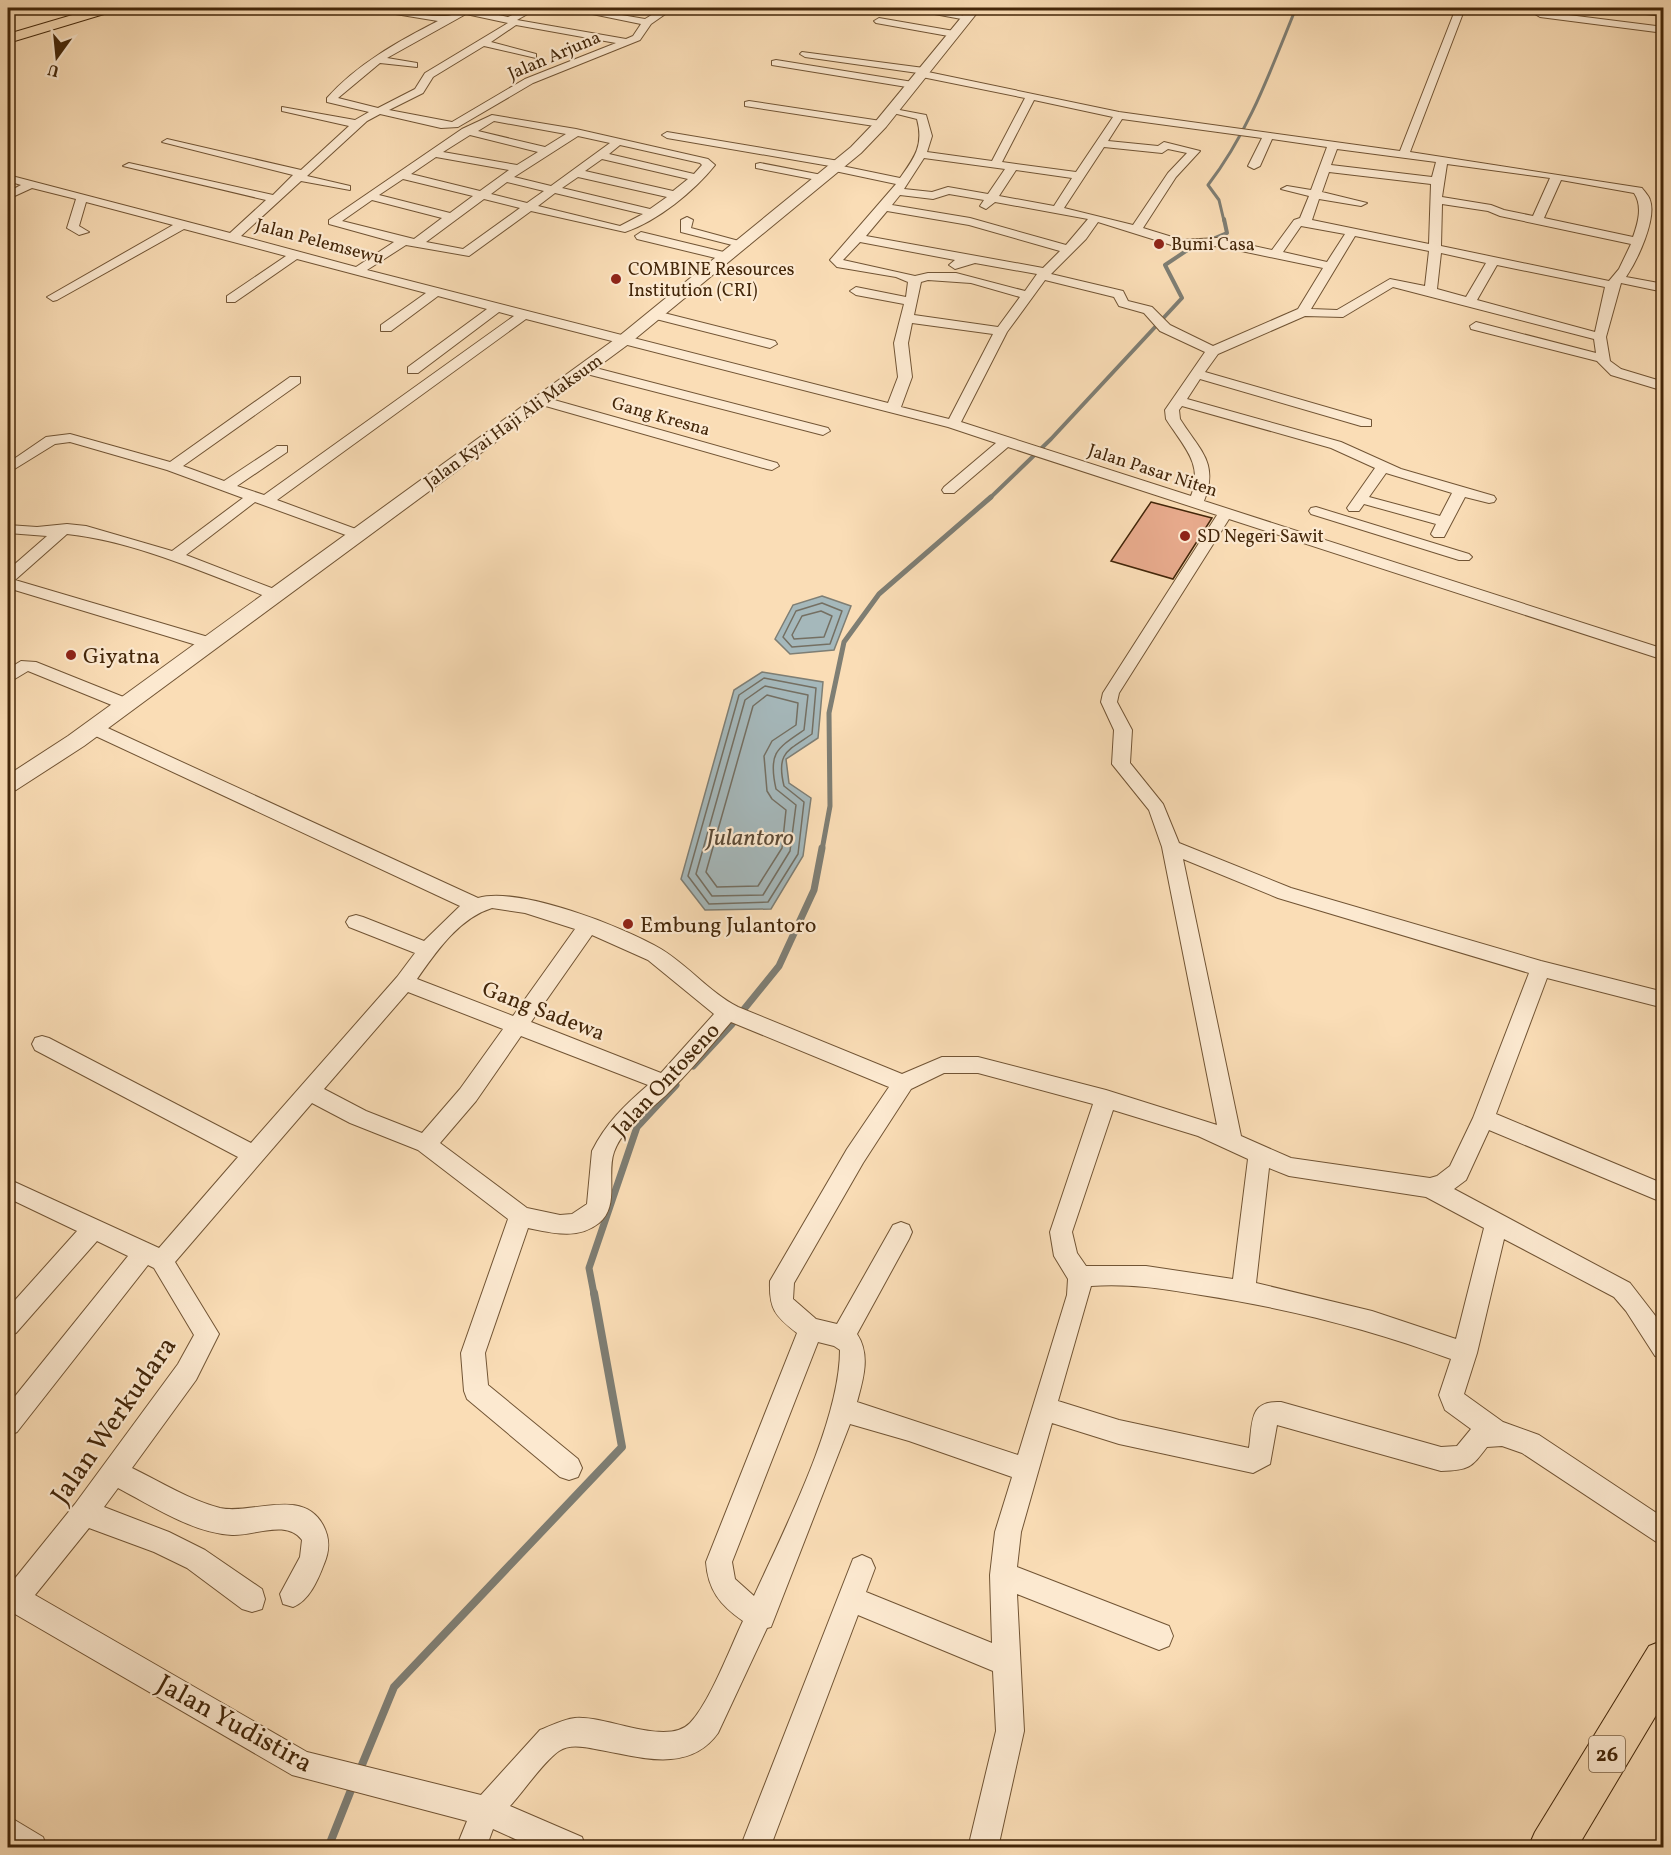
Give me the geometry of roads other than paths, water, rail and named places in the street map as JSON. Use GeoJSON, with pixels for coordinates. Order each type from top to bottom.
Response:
{"type":"FeatureCollection","features":[{"type":"Feature","properties":{"kind":"main road"},"geometry":{"type":"LineString","coordinates":[[8,39],[109,8]]}},
{"type":"Feature","properties":{"kind":"main road","name":"26"},"geometry":{"type":"LineString","coordinates":[[1551,1848],[1664,1661]]}},
{"type":"Feature","properties":{"kind":"street"},"geometry":{"type":"LineString","coordinates":[[364,8],[447,19]]}},
{"type":"Feature","properties":{"kind":"street"},"geometry":{"type":"LineString","coordinates":[[233,237],[357,124],[376,110],[419,91],[429,75],[483,44],[512,21],[534,8]]}},
{"type":"Feature","properties":{"kind":"street"},"geometry":{"type":"LineString","coordinates":[[568,8],[647,22]]}},
{"type":"Feature","properties":{"kind":"street","name":"Jalan Arjuna"},"geometry":{"type":"LineString","coordinates":[[379,60],[331,99],[441,125],[454,125],[529,81],[641,35],[647,22],[663,8]]}},
{"type":"Feature","properties":{"kind":"street"},"geometry":{"type":"LineString","coordinates":[[907,8],[971,12]]}},
{"type":"Feature","properties":{"kind":"street"},"geometry":{"type":"LineString","coordinates":[[1404,155],[1461,8]]}},
{"type":"Feature","properties":{"kind":"street"},"geometry":{"type":"LineString","coordinates":[[1540,8],[1540,14],[1664,30]]}},
{"type":"Feature","properties":{"kind":"street"},"geometry":{"type":"LineString","coordinates":[[1618,8],[1664,13]]}},
{"type":"Feature","properties":{"kind":"street"},"geometry":{"type":"LineString","coordinates":[[379,60],[447,19],[469,9],[512,21],[627,42]]}},
{"type":"Feature","properties":{"kind":"street","name":"Jalan Kyai Haji Ali Maksum"},"geometry":{"type":"LineString","coordinates":[[8,785],[93,728],[656,315],[822,178],[881,124],[971,12]]}},
{"type":"Feature","properties":{"kind":"street"},"geometry":{"type":"LineString","coordinates":[[879,21],[954,34]]}},
{"type":"Feature","properties":{"kind":"street"},"geometry":{"type":"LineString","coordinates":[[483,44],[532,56]]}},
{"type":"Feature","properties":{"kind":"street"},"geometry":{"type":"LineString","coordinates":[[805,54],[1031,96],[1119,115],[1557,176],[1638,190],[1646,204],[1638,242],[1615,282],[1600,337],[1604,359],[1616,372],[1664,387]]}},
{"type":"Feature","properties":{"kind":"street"},"geometry":{"type":"LineString","coordinates":[[379,60],[413,65]]}},
{"type":"Feature","properties":{"kind":"street"},"geometry":{"type":"LineString","coordinates":[[776,63],[920,76]]}},
{"type":"Feature","properties":{"kind":"street"},"geometry":{"type":"LineString","coordinates":[[996,162],[1031,96]]}},
{"type":"Feature","properties":{"kind":"street"},"geometry":{"type":"LineString","coordinates":[[749,104],[881,124]]}},
{"type":"Feature","properties":{"kind":"street"},"geometry":{"type":"LineString","coordinates":[[286,109],[357,124]]}},
{"type":"Feature","properties":{"kind":"street"},"geometry":{"type":"LineString","coordinates":[[892,110],[923,118],[927,136],[921,154],[883,207],[858,238],[836,260],[837,262],[909,278],[943,275],[1027,296]]}},
{"type":"Feature","properties":{"kind":"street"},"geometry":{"type":"LineString","coordinates":[[1058,209],[1099,142],[1119,115]]}},
{"type":"Feature","properties":{"kind":"street"},"geometry":{"type":"LineString","coordinates":[[401,175],[531,206],[621,230],[652,213],[697,178],[709,165],[707,162],[619,141],[495,118],[484,120],[466,131],[368,196],[333,222],[409,242],[465,253],[531,206],[555,190],[619,141]]}},
{"type":"Feature","properties":{"kind":"street"},"geometry":{"type":"LineString","coordinates":[[466,131],[547,151]]}},
{"type":"Feature","properties":{"kind":"street"},"geometry":{"type":"LineString","coordinates":[[360,270],[451,217],[576,132]]}},
{"type":"Feature","properties":{"kind":"street"},"geometry":{"type":"LineString","coordinates":[[667,135],[836,166],[933,196],[948,190],[1058,209],[1095,217],[1181,244],[1217,242],[1329,266]]}},
{"type":"Feature","properties":{"kind":"street"},"geometry":{"type":"LineString","coordinates":[[1254,166],[1268,136]]}},
{"type":"Feature","properties":{"kind":"street"},"geometry":{"type":"LineString","coordinates":[[167,142],[346,188]]}},
{"type":"Feature","properties":{"kind":"street"},"geometry":{"type":"LineString","coordinates":[[1099,142],[1162,150],[1166,142],[1196,152],[1172,175],[1136,230]]}},
{"type":"Feature","properties":{"kind":"street"},"geometry":{"type":"LineString","coordinates":[[1305,222],[1333,145]]}},
{"type":"Feature","properties":{"kind":"street"},"geometry":{"type":"LineString","coordinates":[[433,153],[519,169]]}},
{"type":"Feature","properties":{"kind":"street"},"geometry":{"type":"LineString","coordinates":[[921,154],[996,162],[1079,176]]}},
{"type":"Feature","properties":{"kind":"street"},"geometry":{"type":"LineString","coordinates":[[600,155],[697,178]]}},
{"type":"Feature","properties":{"kind":"street"},"geometry":{"type":"LineString","coordinates":[[229,169],[243,160]]}},
{"type":"Feature","properties":{"kind":"street"},"geometry":{"type":"LineString","coordinates":[[1431,291],[1436,248],[1437,181],[1442,160]]}},
{"type":"Feature","properties":{"kind":"street"},"geometry":{"type":"LineString","coordinates":[[129,166],[275,199]]}},
{"type":"Feature","properties":{"kind":"street"},"geometry":{"type":"LineString","coordinates":[[760,166],[822,178]]}},
{"type":"Feature","properties":{"kind":"street"},"geometry":{"type":"LineString","coordinates":[[970,222],[992,198],[1013,166]]}},
{"type":"Feature","properties":{"kind":"street"},"geometry":{"type":"LineString","coordinates":[[1326,168],[1437,181]]}},
{"type":"Feature","properties":{"kind":"street"},"geometry":{"type":"LineString","coordinates":[[577,173],[675,195]]}},
{"type":"Feature","properties":{"kind":"street"},"geometry":{"type":"LineString","coordinates":[[1539,221],[1537,218],[1557,176]]}},
{"type":"Feature","properties":{"kind":"street","name":"Jalan Pelemsewu"},"geometry":{"type":"LineString","coordinates":[[8,178],[624,340]]}},
{"type":"Feature","properties":{"kind":"street"},"geometry":{"type":"LineString","coordinates":[[506,178],[652,213]]}},
{"type":"Feature","properties":{"kind":"street"},"geometry":{"type":"LineString","coordinates":[[8,196],[31,184]]}},
{"type":"Feature","properties":{"kind":"street"},"geometry":{"type":"LineString","coordinates":[[1287,189],[1361,203]]}},
{"type":"Feature","properties":{"kind":"street"},"geometry":{"type":"LineString","coordinates":[[368,196],[451,217]]}},
{"type":"Feature","properties":{"kind":"street"},"geometry":{"type":"LineString","coordinates":[[82,197],[73,228],[82,232]]}},
{"type":"Feature","properties":{"kind":"street"},"geometry":{"type":"LineString","coordinates":[[1437,200],[1491,207],[1500,213],[1638,242]]}},
{"type":"Feature","properties":{"kind":"street"},"geometry":{"type":"LineString","coordinates":[[883,207],[970,222],[1067,249]]}},
{"type":"Feature","properties":{"kind":"street"},"geometry":{"type":"LineString","coordinates":[[952,424],[1000,331],[1044,274],[1082,236],[1095,217]]}},
{"type":"Feature","properties":{"kind":"street"},"geometry":{"type":"LineString","coordinates":[[1275,255],[1298,222],[1305,222],[1493,261],[1530,274],[1664,288]]}},
{"type":"Feature","properties":{"kind":"street"},"geometry":{"type":"LineString","coordinates":[[53,297],[184,224]]}},
{"type":"Feature","properties":{"kind":"street"},"geometry":{"type":"LineString","coordinates":[[728,257],[641,236],[651,229],[678,227],[744,244]]}},
{"type":"Feature","properties":{"kind":"street"},"geometry":{"type":"LineString","coordinates":[[1303,312],[1352,231]]}},
{"type":"Feature","properties":{"kind":"street"},"geometry":{"type":"LineString","coordinates":[[858,238],[1044,274],[1117,293],[1121,295],[1123,303],[1149,310],[1165,328],[1214,351]]}},
{"type":"Feature","properties":{"kind":"street"},"geometry":{"type":"LineString","coordinates":[[909,278],[915,250]]}},
{"type":"Feature","properties":{"kind":"street"},"geometry":{"type":"LineString","coordinates":[[231,299],[296,254]]}},
{"type":"Feature","properties":{"kind":"street"},"geometry":{"type":"LineString","coordinates":[[943,275],[960,261],[967,259]]}},
{"type":"Feature","properties":{"kind":"street"},"geometry":{"type":"LineString","coordinates":[[1470,302],[1493,261]]}},
{"type":"Feature","properties":{"kind":"street"},"geometry":{"type":"LineString","coordinates":[[893,409],[906,369],[901,342],[915,284],[909,278]]}},
{"type":"Feature","properties":{"kind":"street"},"geometry":{"type":"LineString","coordinates":[[1196,504],[1203,486],[1204,474],[1196,452],[1172,416],[1177,400],[1214,351],[1303,312],[1339,314],[1390,283],[1431,291],[1600,337]]}},
{"type":"Feature","properties":{"kind":"street"},"geometry":{"type":"LineString","coordinates":[[856,291],[911,302]]}},
{"type":"Feature","properties":{"kind":"street"},"geometry":{"type":"LineString","coordinates":[[386,328],[436,292]]}},
{"type":"Feature","properties":{"kind":"street"},"geometry":{"type":"LineString","coordinates":[[413,370],[498,307]]}},
{"type":"Feature","properties":{"kind":"street"},"geometry":{"type":"LineString","coordinates":[[174,557],[524,314]]}},
{"type":"Feature","properties":{"kind":"street"},"geometry":{"type":"LineString","coordinates":[[656,315],[770,344]]}},
{"type":"Feature","properties":{"kind":"street"},"geometry":{"type":"LineString","coordinates":[[906,318],[1000,331]]}},
{"type":"Feature","properties":{"kind":"street"},"geometry":{"type":"LineString","coordinates":[[1476,326],[1604,359]]}},
{"type":"Feature","properties":{"kind":"street","name":"Jalan Pasar Niten"},"geometry":{"type":"LineString","coordinates":[[624,340],[952,424],[1664,655]]}},
{"type":"Feature","properties":{"kind":"street"},"geometry":{"type":"LineString","coordinates":[[584,369],[823,431]]}},
{"type":"Feature","properties":{"kind":"street"},"geometry":{"type":"LineString","coordinates":[[1197,374],[1270,406],[1336,445],[1383,467],[1489,499]]}},
{"type":"Feature","properties":{"kind":"street"},"geometry":{"type":"LineString","coordinates":[[172,467],[295,380]]}},
{"type":"Feature","properties":{"kind":"street","name":"Gang Kresna"},"geometry":{"type":"LineString","coordinates":[[540,400],[772,466]]}},
{"type":"Feature","properties":{"kind":"street"},"geometry":{"type":"LineString","coordinates":[[1177,400],[1270,406],[1366,423]]}},
{"type":"Feature","properties":{"kind":"street"},"geometry":{"type":"LineString","coordinates":[[1247,434],[1270,406]]}},
{"type":"Feature","properties":{"kind":"street"},"geometry":{"type":"LineString","coordinates":[[8,469],[51,440],[70,438],[172,467],[359,535]]}},
{"type":"Feature","properties":{"kind":"street"},"geometry":{"type":"LineString","coordinates":[[949,490],[1006,441]]}},
{"type":"Feature","properties":{"kind":"street"},"geometry":{"type":"LineString","coordinates":[[197,495],[282,449]]}},
{"type":"Feature","properties":{"kind":"street"},"geometry":{"type":"LineString","coordinates":[[1346,520],[1383,467]]}},
{"type":"Feature","properties":{"kind":"street"},"geometry":{"type":"LineString","coordinates":[[1432,547],[1460,491]]}},
{"type":"Feature","properties":{"kind":"street"},"geometry":{"type":"LineString","coordinates":[[1361,499],[1445,522]]}},
{"type":"Feature","properties":{"kind":"street"},"geometry":{"type":"LineString","coordinates":[[1316,511],[1464,557]]}},
{"type":"Feature","properties":{"kind":"street"},"geometry":{"type":"LineString","coordinates":[[1225,514],[1111,693],[1109,702],[1123,730],[1120,764],[1157,808],[1171,847],[1231,1141]]}},
{"type":"Feature","properties":{"kind":"street"},"geometry":{"type":"LineString","coordinates":[[8,529],[37,532],[86,531],[174,557],[276,595]]}},
{"type":"Feature","properties":{"kind":"street"},"geometry":{"type":"LineString","coordinates":[[8,578],[62,530]]}},
{"type":"Feature","properties":{"kind":"street"},"geometry":{"type":"LineString","coordinates":[[1371,561],[1388,534]]}},
{"type":"Feature","properties":{"kind":"street"},"geometry":{"type":"LineString","coordinates":[[8,583],[209,643]]}},
{"type":"Feature","properties":{"kind":"street"},"geometry":{"type":"LineString","coordinates":[[8,678],[21,666],[30,666],[125,704]]}},
{"type":"Feature","properties":{"kind":"street"},"geometry":{"type":"LineString","coordinates":[[93,728],[475,905]]}},
{"type":"Feature","properties":{"kind":"street"},"geometry":{"type":"LineString","coordinates":[[1171,847],[1286,894],[1541,969],[1664,1000]]}},
{"type":"Feature","properties":{"kind":"street"},"geometry":{"type":"LineString","coordinates":[[8,1424],[153,1257],[254,1155],[404,982],[428,950],[475,905],[491,901],[509,902],[586,927],[651,952],[740,1017],[903,1083]]}},
{"type":"Feature","properties":{"kind":"street"},"geometry":{"type":"LineString","coordinates":[[356,922],[428,950]]}},
{"type":"Feature","properties":{"kind":"street"},"geometry":{"type":"LineString","coordinates":[[426,1144],[468,1095],[586,927]]}},
{"type":"Feature","properties":{"kind":"street"},"geometry":{"type":"LineString","coordinates":[[1430,1188],[1444,1184],[1458,1173],[1484,1118],[1541,969]]}},
{"type":"Feature","properties":{"kind":"street","name":"Gang Sadewa"},"geometry":{"type":"LineString","coordinates":[[404,982],[665,1083]]}},
{"type":"Feature","properties":{"kind":"street","name":"Jalan Ontoseno"},"geometry":{"type":"LineString","coordinates":[[521,1216],[560,1225],[574,1224],[591,1216],[598,1207],[600,1165],[607,1142],[629,1113],[740,1017]]}},
{"type":"Feature","properties":{"kind":"street"},"geometry":{"type":"LineString","coordinates":[[42,1044],[254,1155]]}},
{"type":"Feature","properties":{"kind":"street"},"geometry":{"type":"LineString","coordinates":[[471,1848],[486,1811],[550,1740],[574,1732],[670,1747],[684,1746],[700,1735],[708,1723],[761,1617],[843,1410],[854,1356],[851,1346],[843,1336],[811,1329],[781,1303],[782,1281],[855,1156],[903,1083],[942,1065],[965,1063],[999,1069],[1106,1099],[1204,1130],[1302,1170],[1430,1188],[1622,1290],[1664,1348]]}},
{"type":"Feature","properties":{"kind":"street"},"geometry":{"type":"LineString","coordinates":[[309,1091],[358,1117],[426,1144],[521,1216],[473,1353],[476,1391],[569,1468]]}},
{"type":"Feature","properties":{"kind":"street"},"geometry":{"type":"LineString","coordinates":[[983,1848],[1010,1731],[1003,1575],[1008,1532],[1043,1408],[1079,1295],[1080,1276],[1066,1256],[1061,1232],[1106,1099]]}},
{"type":"Feature","properties":{"kind":"street"},"geometry":{"type":"LineString","coordinates":[[1484,1118],[1664,1194]]}},
{"type":"Feature","properties":{"kind":"street"},"geometry":{"type":"LineString","coordinates":[[1243,1291],[1260,1154]]}},
{"type":"Feature","properties":{"kind":"street"},"geometry":{"type":"LineString","coordinates":[[8,1188],[153,1257]]}},
{"type":"Feature","properties":{"kind":"street"},"geometry":{"type":"LineString","coordinates":[[1496,1224],[1465,1353],[1451,1395],[1454,1402],[1496,1432],[1530,1444],[1664,1534]]}},
{"type":"Feature","properties":{"kind":"street"},"geometry":{"type":"LineString","coordinates":[[8,1324],[93,1228]]}},
{"type":"Feature","properties":{"kind":"street"},"geometry":{"type":"LineString","coordinates":[[843,1336],[901,1232]]}},
{"type":"Feature","properties":{"kind":"street","name":"Jalan Werkudara"},"geometry":{"type":"LineString","coordinates":[[10,1601],[84,1513],[187,1372],[207,1338],[207,1334],[153,1257]]}},
{"type":"Feature","properties":{"kind":"street"},"geometry":{"type":"LineString","coordinates":[[1080,1276],[1134,1274],[1243,1291],[1406,1331],[1465,1353]]}},
{"type":"Feature","properties":{"kind":"street"},"geometry":{"type":"LineString","coordinates":[[761,1617],[729,1595],[719,1579],[719,1562],[811,1329]]}},
{"type":"Feature","properties":{"kind":"street"},"geometry":{"type":"LineString","coordinates":[[1043,1408],[1119,1432],[1253,1461],[1261,1455],[1266,1416],[1269,1413],[1281,1414],[1442,1459],[1463,1458],[1481,1435],[1496,1432]]}},
{"type":"Feature","properties":{"kind":"street"},"geometry":{"type":"LineString","coordinates":[[843,1410],[909,1429],[1027,1470]]}},
{"type":"Feature","properties":{"kind":"street"},"geometry":{"type":"LineString","coordinates":[[113,1472],[211,1518],[249,1522],[291,1517],[304,1523],[314,1534],[316,1550],[308,1571],[293,1594]]}},
{"type":"Feature","properties":{"kind":"street"},"geometry":{"type":"LineString","coordinates":[[84,1513],[169,1545],[196,1560],[252,1599]]}},
{"type":"Feature","properties":{"kind":"street"},"geometry":{"type":"LineString","coordinates":[[755,1848],[862,1568]]}},
{"type":"Feature","properties":{"kind":"street"},"geometry":{"type":"LineString","coordinates":[[1003,1575],[1159,1636]]}},
{"type":"Feature","properties":{"kind":"street"},"geometry":{"type":"LineString","coordinates":[[849,1598],[1006,1662]]}},
{"type":"Feature","properties":{"kind":"street","name":"Jalan Yudistira"},"geometry":{"type":"LineString","coordinates":[[10,1601],[302,1765],[486,1811],[571,1848]]}},
{"type":"Feature","properties":{"kind":"street"},"geometry":{"type":"LineString","coordinates":[[8,1831],[32,1848]]}},
{"type":"Feature","properties":{"kind":"water"},"geometry":{"type":"Polygon","coordinates":[[[822,596],[851,606],[834,650],[790,654],[775,639],[793,605],[822,596]]]}},
{"type":"Feature","properties":{"kind":"water","name":"Julantoro"},"geometry":{"type":"Polygon","coordinates":[[[762,672],[823,682],[818,738],[786,759],[789,783],[811,798],[803,856],[771,909],[705,910],[681,879],[734,690],[762,672]]]}},
{"type":"Feature","properties":{"kind":"waterway"},"geometry":{"type":"LineString","coordinates":[[1224,221],[1219,200],[1208,185],[1223,165],[1247,122],[1296,8]]}},
{"type":"Feature","properties":{"kind":"waterway"},"geometry":{"type":"LineString","coordinates":[[1208,241],[1227,233],[1224,219]]}},
{"type":"Feature","properties":{"kind":"waterway"},"geometry":{"type":"LineString","coordinates":[[990,498],[1051,439],[1182,298],[1165,265],[1195,245]]}},
{"type":"Feature","properties":{"kind":"waterway"},"geometry":{"type":"LineString","coordinates":[[822,850],[830,806],[829,713],[844,642],[879,594],[991,497]]}},
{"type":"Feature","properties":{"kind":"waterway"},"geometry":{"type":"LineString","coordinates":[[693,1066],[732,1024],[779,966],[814,890],[822,848]]}},
{"type":"Feature","properties":{"kind":"waterway"},"geometry":{"type":"LineString","coordinates":[[594,1294],[589,1268],[637,1127],[676,1085]]}},
{"type":"Feature","properties":{"kind":"waterway"},"geometry":{"type":"LineString","coordinates":[[359,1772],[394,1687],[622,1447],[594,1293]]}},
{"type":"Feature","properties":{"kind":"waterway"},"geometry":{"type":"LineString","coordinates":[[328,1848],[353,1785]]}},
{"type":"Feature","properties":{"kind":"place","name":"Bumi Casa"},"geometry":{"type":"Point","coordinates":[1159,244]}},
{"type":"Feature","properties":{"kind":"place","name":"COMBINE Resources Institution (CRI)"},"geometry":{"type":"Point","coordinates":[616,279]}},
{"type":"Feature","properties":{"kind":"place","name":"SD Negeri Sawit"},"geometry":{"type":"Point","coordinates":[1185,536]}},
{"type":"Feature","properties":{"kind":"place","name":"Giyatna"},"geometry":{"type":"Point","coordinates":[71,655]}},
{"type":"Feature","properties":{"kind":"place","name":"Embung Julantoro"},"geometry":{"type":"Point","coordinates":[628,924]}}]}
